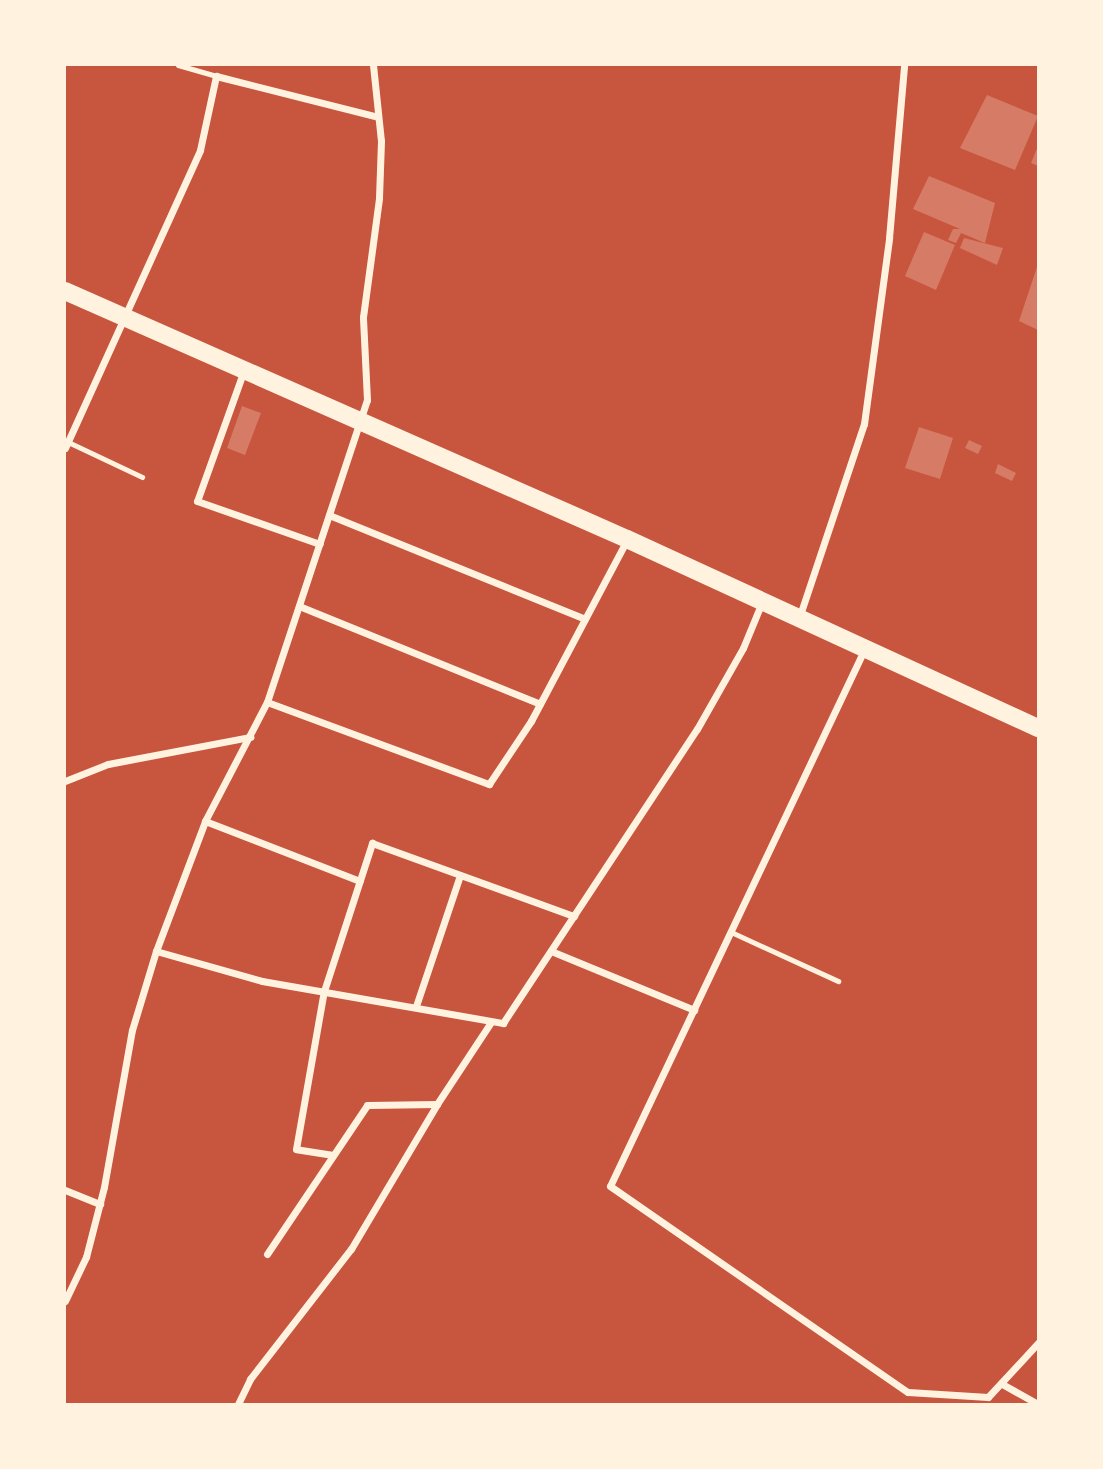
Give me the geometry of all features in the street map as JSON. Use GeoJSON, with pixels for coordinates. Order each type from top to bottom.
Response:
{"type":"FeatureCollection","features":[{"type":"Feature","properties":{"kind":"main road"},"geometry":{"type":"LineString","coordinates":[[65,291],[627,539],[1038,728]]}},
{"type":"Feature","properties":{"kind":"street"},"geometry":{"type":"LineString","coordinates":[[65,1301],[86,1257],[100,1204],[132,1030],[156,951],[205,821],[267,702],[368,400],[363,317],[379,198],[378,117],[373,65]]}},
{"type":"Feature","properties":{"kind":"street"},"geometry":{"type":"LineString","coordinates":[[799,619],[864,424],[889,238],[904,65]]}},
{"type":"Feature","properties":{"kind":"street"},"geometry":{"type":"LineString","coordinates":[[66,445],[127,317],[200,150],[216,76],[378,117]]}},
{"type":"Feature","properties":{"kind":"street"},"geometry":{"type":"LineString","coordinates":[[244,369],[197,501],[320,544]]}},
{"type":"Feature","properties":{"kind":"street"},"geometry":{"type":"LineString","coordinates":[[329,515],[585,619]]}},
{"type":"Feature","properties":{"kind":"street"},"geometry":{"type":"LineString","coordinates":[[267,702],[489,784],[540,704],[627,539]]}},
{"type":"Feature","properties":{"kind":"street"},"geometry":{"type":"LineString","coordinates":[[156,951],[262,981],[503,1023],[697,729],[743,648],[762,602]]}},
{"type":"Feature","properties":{"kind":"street"},"geometry":{"type":"LineString","coordinates":[[299,606],[540,704]]}},
{"type":"Feature","properties":{"kind":"street"},"geometry":{"type":"LineString","coordinates":[[865,648],[610,1186],[908,1392],[988,1397],[1038,1343]]}},
{"type":"Feature","properties":{"kind":"street"},"geometry":{"type":"LineString","coordinates":[[65,781],[108,764],[250,737]]}},
{"type":"Feature","properties":{"kind":"street"},"geometry":{"type":"LineString","coordinates":[[205,821],[360,881]]}},
{"type":"Feature","properties":{"kind":"street"},"geometry":{"type":"LineString","coordinates":[[333,1155],[296,1149],[324,991],[372,843],[574,916]]}},
{"type":"Feature","properties":{"kind":"street"},"geometry":{"type":"LineString","coordinates":[[416,1006],[460,875]]}},
{"type":"Feature","properties":{"kind":"street"},"geometry":{"type":"LineString","coordinates":[[551,951],[694,1010]]}},
{"type":"Feature","properties":{"kind":"street"},"geometry":{"type":"LineString","coordinates":[[238,1404],[250,1379],[351,1249],[437,1104],[491,1022]]}},
{"type":"Feature","properties":{"kind":"street"},"geometry":{"type":"LineString","coordinates":[[267,1254],[367,1105],[437,1104]]}},
{"type":"Feature","properties":{"kind":"street"},"geometry":{"type":"LineString","coordinates":[[65,1190],[100,1204]]}},
{"type":"Feature","properties":{"kind":"street"},"geometry":{"type":"LineString","coordinates":[[1002,1384],[1038,1404]]}},
{"type":"Feature","properties":{"kind":"lane"},"geometry":{"type":"LineString","coordinates":[[178,65],[216,76]]}},
{"type":"Feature","properties":{"kind":"lane"},"geometry":{"type":"LineString","coordinates":[[66,445],[142,477]]}},
{"type":"Feature","properties":{"kind":"lane"},"geometry":{"type":"LineString","coordinates":[[731,932],[838,981]]}},
{"type":"Feature","properties":{"kind":"building"},"geometry":{"type":"Polygon","coordinates":[[[987,95],[1038,116],[1015,170],[960,148],[987,95]]]}},
{"type":"Feature","properties":{"kind":"building"},"geometry":{"type":"Polygon","coordinates":[[[1038,146],[1038,166],[1031,163],[1038,146]]]}},
{"type":"Feature","properties":{"kind":"building"},"geometry":{"type":"Polygon","coordinates":[[[929,176],[995,203],[985,243],[961,233],[956,243],[948,240],[953,229],[960,229],[913,209],[929,176]]]}},
{"type":"Feature","properties":{"kind":"building"},"geometry":{"type":"Polygon","coordinates":[[[924,232],[955,245],[936,290],[905,276],[924,232]]]}},
{"type":"Feature","properties":{"kind":"building"},"geometry":{"type":"Polygon","coordinates":[[[964,238],[1003,248],[997,265],[960,248],[964,238]]]}},
{"type":"Feature","properties":{"kind":"building"},"geometry":{"type":"Polygon","coordinates":[[[1038,264],[1038,330],[1019,321],[1038,264]]]}},
{"type":"Feature","properties":{"kind":"building"},"geometry":{"type":"Polygon","coordinates":[[[242,406],[261,413],[245,455],[227,448],[242,406]]]}},
{"type":"Feature","properties":{"kind":"building"},"geometry":{"type":"Polygon","coordinates":[[[919,427],[953,438],[940,479],[905,468],[919,427]]]}},
{"type":"Feature","properties":{"kind":"building"},"geometry":{"type":"Polygon","coordinates":[[[969,440],[982,446],[978,454],[965,448],[969,440]]]}},
{"type":"Feature","properties":{"kind":"building"},"geometry":{"type":"Polygon","coordinates":[[[998,464],[1016,473],[1012,481],[995,473],[998,464]]]}}]}
